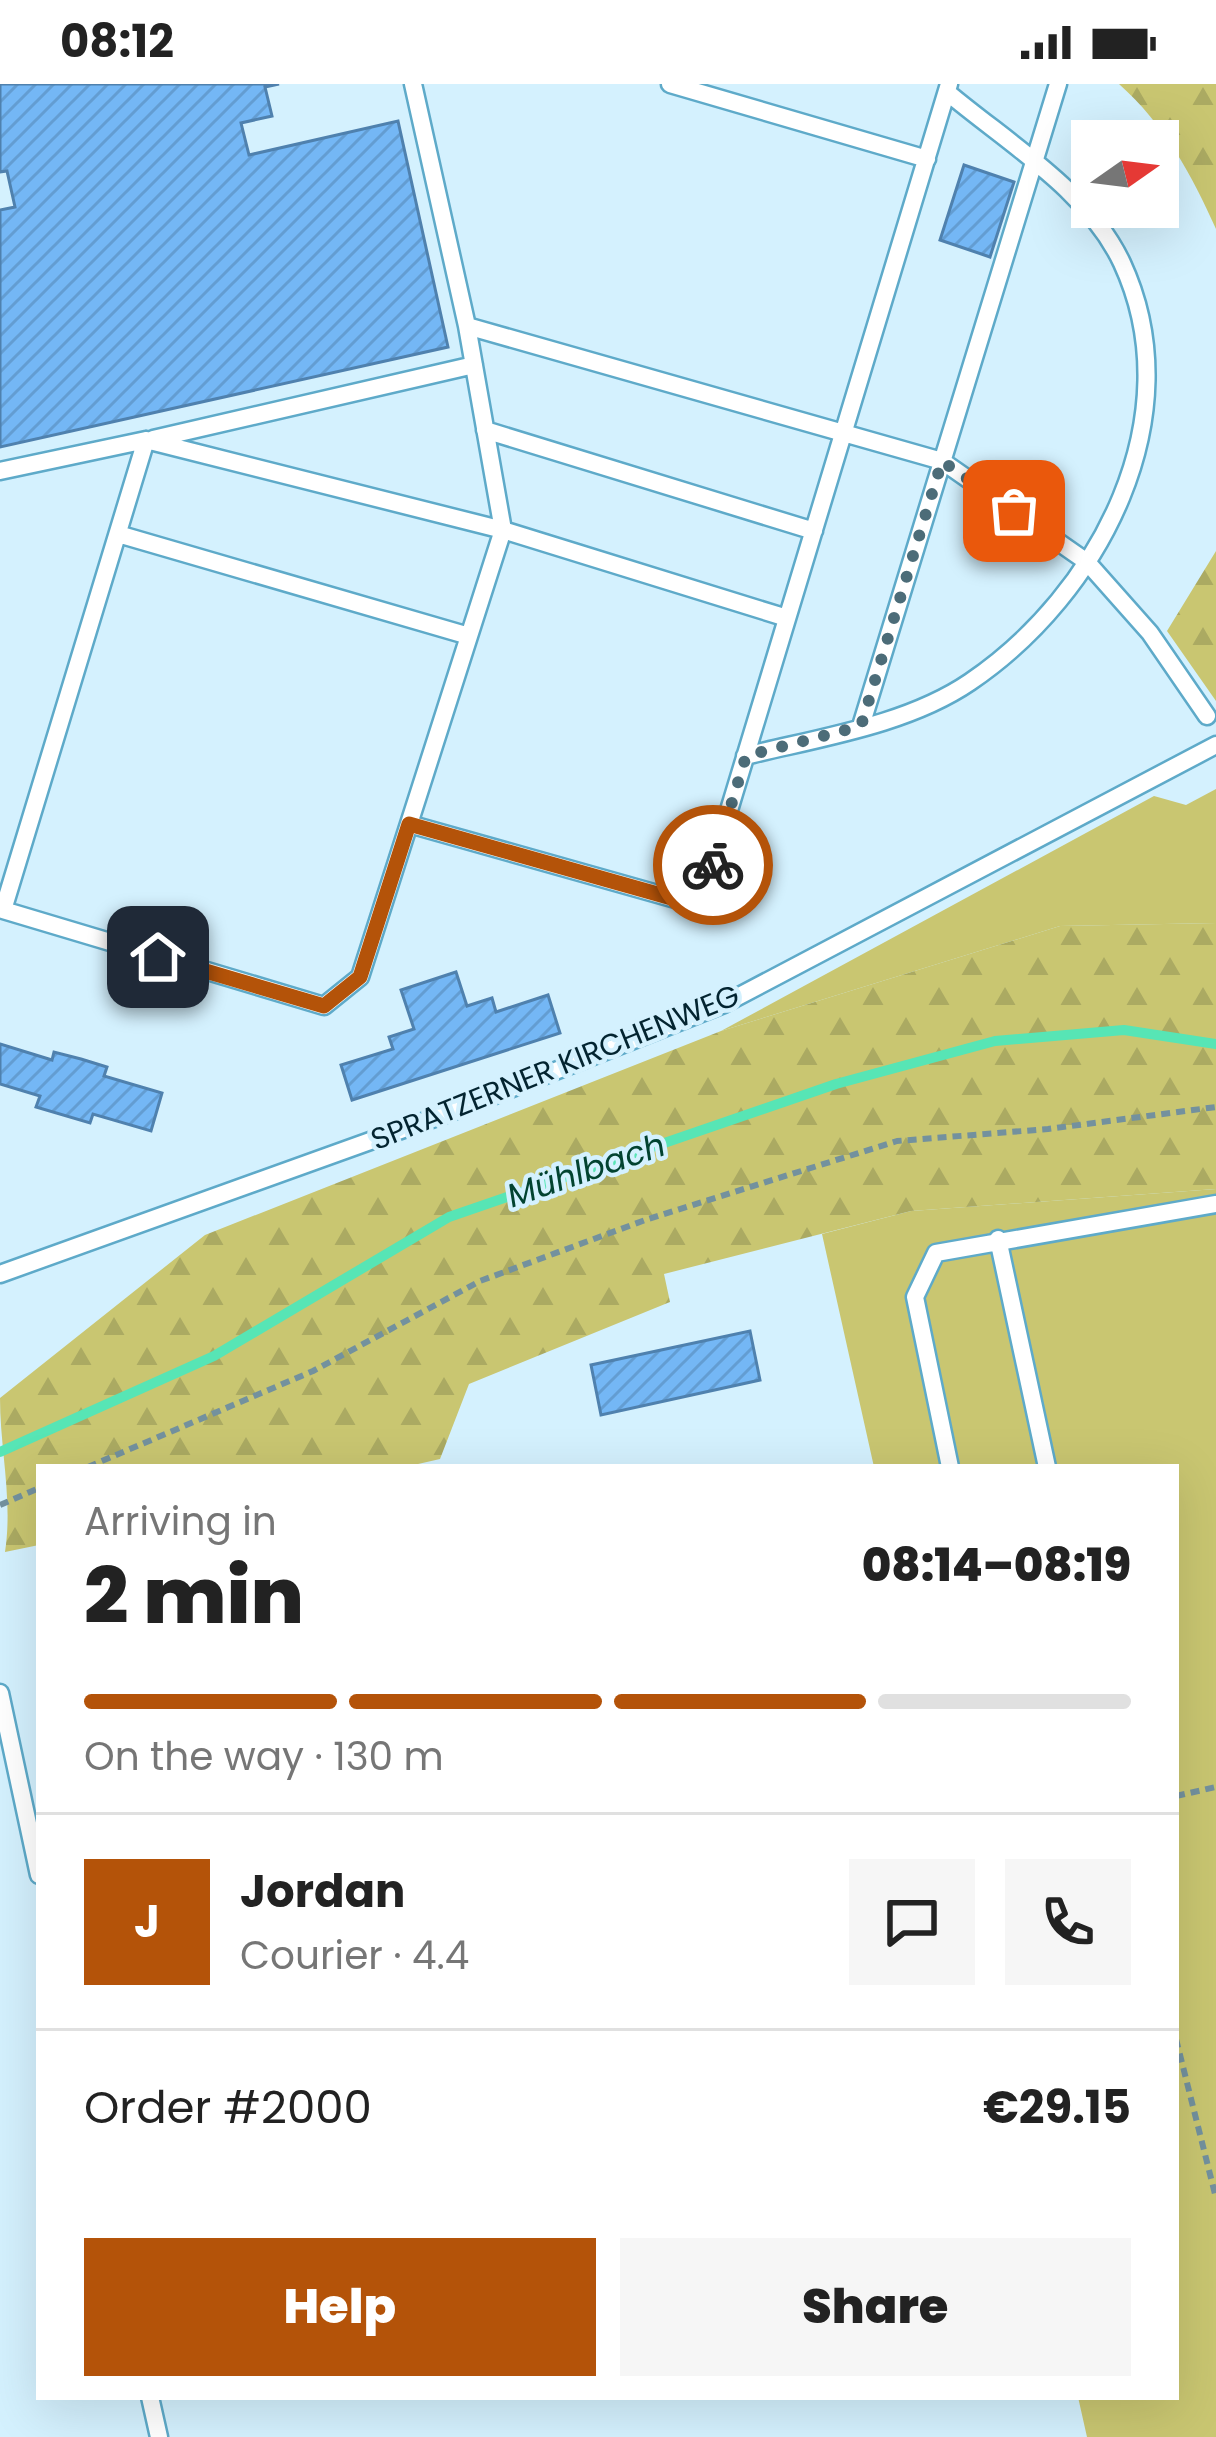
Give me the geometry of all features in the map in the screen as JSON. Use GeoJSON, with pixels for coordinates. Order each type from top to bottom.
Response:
{"type":"FeatureCollection","features":[{"type":"Feature","properties":{"kind":"lane"},"geometry":{"type":"LineString","coordinates":[[146,440],[3,910],[324,1006],[360,977],[503,530],[467,326],[413,84]]}},
{"type":"Feature","properties":{"kind":"lane"},"geometry":{"type":"LineString","coordinates":[[670,84],[927,159]]}},
{"type":"Feature","properties":{"kind":"lane"},"geometry":{"type":"LineString","coordinates":[[861,726],[1058,84]]}},
{"type":"Feature","properties":{"kind":"lane"},"geometry":{"type":"LineString","coordinates":[[409,824],[700,906],[948,88],[1088,211],[1122,263],[1142,333],[1147,391],[1136,466],[1072,586],[1016,646],[968,685],[861,726],[746,756]]}},
{"type":"Feature","properties":{"kind":"lane"},"geometry":{"type":"LineString","coordinates":[[467,326],[942,461],[1087,562],[1150,633],[1208,716]]}},
{"type":"Feature","properties":{"kind":"lane"},"geometry":{"type":"LineString","coordinates":[[0,471],[474,365]]}},
{"type":"Feature","properties":{"kind":"lane"},"geometry":{"type":"LineString","coordinates":[[485,430],[814,532]]}},
{"type":"Feature","properties":{"kind":"lane"},"geometry":{"type":"LineString","coordinates":[[146,440],[503,530],[787,618]]}},
{"type":"Feature","properties":{"kind":"lane"},"geometry":{"type":"LineString","coordinates":[[118,534],[469,636]]}},
{"type":"Feature","properties":{"kind":"lane","name":"SPRATZERNER KIRCHENWEG"},"geometry":{"type":"LineString","coordinates":[[0,1274],[462,1108],[703,1013],[1216,745]]}},
{"type":"Feature","properties":{"kind":"lane"},"geometry":{"type":"LineString","coordinates":[[949,1464],[915,1297],[935,1253],[1216,1204]]}},
{"type":"Feature","properties":{"kind":"lane"},"geometry":{"type":"LineString","coordinates":[[998,1239],[1046,1464]]}},
{"type":"Feature","properties":{"kind":"lane"},"geometry":{"type":"LineString","coordinates":[[0,1693],[36,1861]]}},
{"type":"Feature","properties":{"kind":"lane"},"geometry":{"type":"LineString","coordinates":[[152,2400],[159,2437]]}},
{"type":"Feature","properties":{"kind":"path"},"geometry":{"type":"LineString","coordinates":[[95,1464],[313,1371],[480,1281],[648,1219],[897,1141],[1048,1129],[1216,1107]]}},
{"type":"Feature","properties":{"kind":"path"},"geometry":{"type":"LineString","coordinates":[[0,1504],[36,1489]]}},
{"type":"Feature","properties":{"kind":"path"},"geometry":{"type":"LineString","coordinates":[[1179,1795],[1216,1787]]}},
{"type":"Feature","properties":{"kind":"path"},"geometry":{"type":"LineString","coordinates":[[1179,2051],[1216,2198]]}},
{"type":"Feature","properties":{"kind":"green space"},"geometry":{"type":"Polygon","coordinates":[[[1119,84],[1216,84],[1216,229],[1179,158],[1179,120],[1150,116],[1119,84]]]}},
{"type":"Feature","properties":{"kind":"green space"},"geometry":{"type":"Polygon","coordinates":[[[1216,551],[1216,701],[1167,631],[1216,551]]]}},
{"type":"Feature","properties":{"kind":"green space"},"geometry":{"type":"Polygon","coordinates":[[[1216,789],[1216,923],[1060,926],[721,1031],[1154,796],[1186,805],[1216,789]]]}},
{"type":"Feature","properties":{"kind":"green space"},"geometry":{"type":"Polygon","coordinates":[[[1216,923],[1216,1189],[911,1211],[664,1274],[670,1302],[469,1384],[440,1459],[418,1464],[36,1464],[36,1546],[5,1552],[8,1513],[0,1398],[205,1235],[721,1031],[1060,926],[1216,923]]]}},
{"type":"Feature","properties":{"kind":"green space"},"geometry":{"type":"Polygon","coordinates":[[[1216,1189],[1216,2437],[1087,2437],[1079,2400],[1179,2400],[1179,1464],[873,1464],[822,1234],[911,1211],[1216,1189]]]}},
{"type":"Feature","properties":{"kind":"building"},"geometry":{"type":"Polygon","coordinates":[[[0,84],[279,84],[265,87],[272,116],[241,123],[249,155],[398,121],[448,347],[0,447],[0,210],[15,207],[7,171],[0,172],[0,84]]]}},
{"type":"Feature","properties":{"kind":"building"},"geometry":{"type":"Polygon","coordinates":[[[964,165],[1014,182],[990,257],[940,240],[964,165]]]}},
{"type":"Feature","properties":{"kind":"building"},"geometry":{"type":"Polygon","coordinates":[[[456,972],[467,1006],[492,998],[496,1012],[548,995],[560,1033],[352,1100],[341,1065],[393,1049],[389,1037],[414,1029],[401,990],[456,972]]]}},
{"type":"Feature","properties":{"kind":"building"},"geometry":{"type":"Polygon","coordinates":[[[0,1044],[52,1060],[54,1052],[81,1059],[107,1067],[104,1076],[162,1093],[151,1131],[93,1114],[90,1123],[36,1107],[40,1096],[0,1084],[0,1044]]]}},
{"type":"Feature","properties":{"kind":"building"},"geometry":{"type":"Polygon","coordinates":[[[750,1331],[760,1380],[601,1415],[591,1365],[750,1331]]]}},
{"type":"Feature","properties":{"kind":"waterway","name":"Mühlbach"},"geometry":{"type":"LineString","coordinates":[[0,1452],[214,1356],[449,1217],[836,1084],[995,1041],[1124,1030],[1216,1044]]}},
{"type":"Feature","properties":{"kind":"way so far"},"geometry":{"type":"LineString","coordinates":[[713,865],[746,756],[861,726],[942,461],[1014,511]]}},
{"type":"Feature","properties":{"kind":"route"},"geometry":{"type":"LineString","coordinates":[[158,957],[324,1006],[360,977],[409,824],[700,906],[713,865]]}}]}
